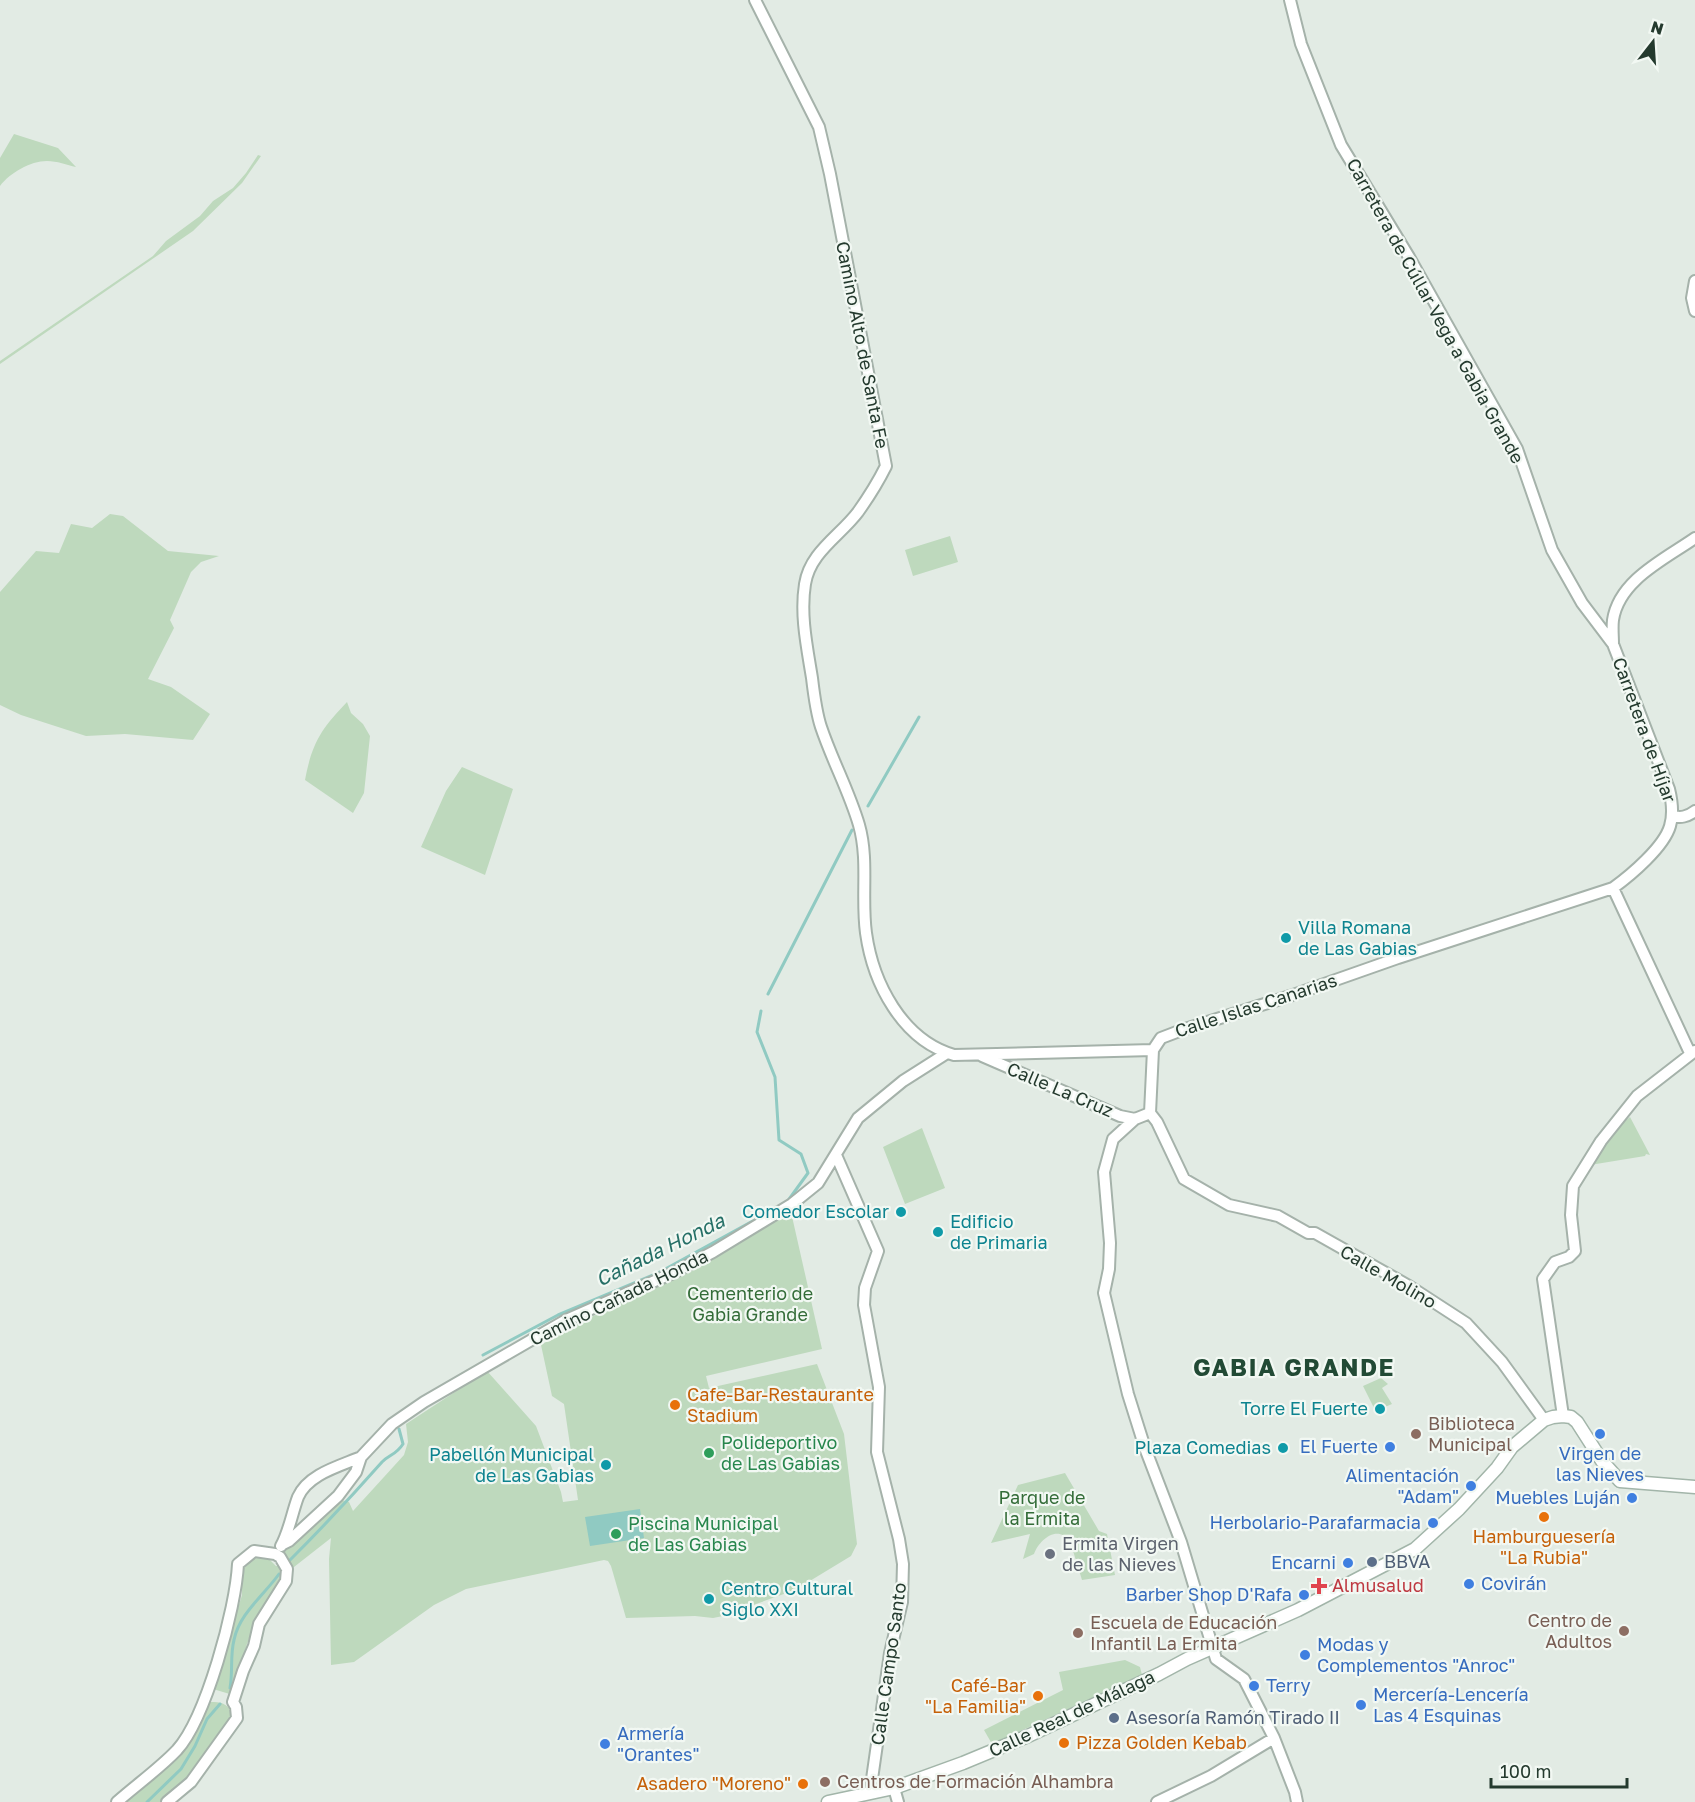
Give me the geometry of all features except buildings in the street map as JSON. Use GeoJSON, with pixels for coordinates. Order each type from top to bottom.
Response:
{"type":"FeatureCollection","features":[{"type":"Feature","properties":{"kind":"main road","name":"Calle Real de Málaga"},"geometry":{"type":"LineString","coordinates":[[828,1802],[894,1788],[991,1752],[1298,1610],[1415,1549],[1459,1509],[1497,1468],[1512,1447],[1544,1420],[1563,1416]]}},
{"type":"Feature","properties":{"kind":"main road"},"geometry":{"type":"LineString","coordinates":[[1563,1416],[1571,1417],[1577,1422],[1602,1461],[1620,1481],[1695,1487]]}},
{"type":"Feature","properties":{"kind":"street","name":"Camino Alto de Santa Fe"},"geometry":{"type":"LineString","coordinates":[[755,0],[819,127],[886,466],[856,514],[824,547],[811,566],[806,580],[804,622],[821,726],[859,827],[863,859],[866,932],[871,957],[889,999],[904,1023],[931,1045],[947,1053]]}},
{"type":"Feature","properties":{"kind":"street","name":"Carretera de Cúllar Vega a Gabia Grande"},"geometry":{"type":"LineString","coordinates":[[1290,0],[1301,44],[1341,145],[1408,257],[1517,449],[1552,550],[1582,603],[1613,644]]}},
{"type":"Feature","properties":{"kind":"street"},"geometry":{"type":"LineString","coordinates":[[1695,281],[1692,298],[1695,311]]}},
{"type":"Feature","properties":{"kind":"street"},"geometry":{"type":"LineString","coordinates":[[1613,644],[1613,620],[1625,590],[1695,538]]}},
{"type":"Feature","properties":{"kind":"street","name":"Carretera de Híjar"},"geometry":{"type":"LineString","coordinates":[[1613,644],[1669,789],[1672,816]]}},
{"type":"Feature","properties":{"kind":"street"},"geometry":{"type":"LineString","coordinates":[[1563,1416],[1544,1279],[1555,1262],[1569,1257],[1575,1251],[1571,1215],[1573,1186],[1601,1141],[1632,1102],[1693,1052],[1613,888],[1635,870],[1660,843],[1670,826],[1672,816],[1689,816],[1695,811]]}},
{"type":"Feature","properties":{"kind":"street","name":"Calle Islas Canarias"},"geometry":{"type":"LineString","coordinates":[[1153,1050],[1161,1038],[1182,1030],[1613,888]]}},
{"type":"Feature","properties":{"kind":"street"},"geometry":{"type":"LineString","coordinates":[[947,1053],[979,1055],[1153,1050],[1150,1113]]}},
{"type":"Feature","properties":{"kind":"street","name":"Camino Cañada Honda"},"geometry":{"type":"LineString","coordinates":[[361,1457],[392,1424],[424,1402],[566,1320],[673,1273],[713,1252],[792,1204],[818,1184],[858,1118],[903,1081],[947,1053]]}},
{"type":"Feature","properties":{"kind":"street","name":"Calle La Cruz"},"geometry":{"type":"LineString","coordinates":[[979,1055],[1120,1116],[1135,1119],[1150,1113]]}},
{"type":"Feature","properties":{"kind":"street","name":"Calle Molino"},"geometry":{"type":"LineString","coordinates":[[1150,1113],[1157,1122],[1184,1179],[1229,1205],[1278,1216],[1308,1233],[1315,1233],[1409,1286],[1460,1318],[1502,1362],[1544,1420]]}},
{"type":"Feature","properties":{"kind":"street"},"geometry":{"type":"LineString","coordinates":[[1135,1119],[1113,1138],[1104,1172],[1110,1243],[1109,1269],[1104,1293],[1128,1394],[1145,1448],[1181,1542],[1216,1659],[1244,1679],[1274,1738],[1297,1802]]}},
{"type":"Feature","properties":{"kind":"street","name":"Calle Campo Santo"},"geometry":{"type":"LineString","coordinates":[[836,1155],[878,1251],[864,1293],[864,1305],[879,1387],[878,1452],[903,1564],[902,1602],[890,1653],[870,1793]]}},
{"type":"Feature","properties":{"kind":"street"},"geometry":{"type":"LineString","coordinates":[[284,1544],[299,1496],[305,1485],[361,1457]]}},
{"type":"Feature","properties":{"kind":"street"},"geometry":{"type":"LineString","coordinates":[[275,1554],[338,1496],[356,1472],[361,1457]]}},
{"type":"Feature","properties":{"kind":"street"},"geometry":{"type":"LineString","coordinates":[[117,1802],[177,1750],[194,1726],[213,1674],[233,1603],[238,1564],[254,1551],[275,1554],[280,1557],[287,1569],[286,1581],[259,1624],[254,1646],[233,1702],[237,1718],[191,1782],[167,1802]]}},
{"type":"Feature","properties":{"kind":"street"},"geometry":{"type":"LineString","coordinates":[[1157,1802],[1211,1776],[1274,1738]]}},
{"type":"Feature","properties":{"kind":"street"},"geometry":{"type":"LineString","coordinates":[[894,1788],[898,1802]]}},
{"type":"Feature","properties":{"kind":"green space"},"geometry":{"type":"Polygon","coordinates":[[[14,134],[58,148],[76,167],[51,161],[34,163],[15,172],[0,186],[0,158],[14,134]]]}},
{"type":"Feature","properties":{"kind":"green space"},"geometry":{"type":"Polygon","coordinates":[[[258,155],[261,156],[242,183],[193,231],[0,364],[0,361],[153,256],[166,241],[200,216],[213,201],[233,188],[258,155]]]}},
{"type":"Feature","properties":{"kind":"green space"},"geometry":{"type":"Polygon","coordinates":[[[110,514],[123,516],[168,551],[219,556],[201,562],[191,572],[170,620],[174,628],[148,679],[171,687],[210,714],[193,740],[125,734],[86,736],[21,715],[0,705],[0,592],[36,551],[59,553],[71,524],[92,528],[110,514]]]}},
{"type":"Feature","properties":{"kind":"green space"},"geometry":{"type":"Polygon","coordinates":[[[950,536],[958,562],[913,576],[905,550],[950,536]]]}},
{"type":"Feature","properties":{"kind":"green space"},"geometry":{"type":"Polygon","coordinates":[[[347,702],[351,713],[363,724],[370,736],[364,793],[353,813],[305,780],[319,737],[330,720],[347,702]]]}},
{"type":"Feature","properties":{"kind":"green space"},"geometry":{"type":"Polygon","coordinates":[[[462,767],[513,789],[485,875],[421,847],[446,791],[462,767]]]}},
{"type":"Feature","properties":{"kind":"green space"},"geometry":{"type":"Polygon","coordinates":[[[1630,1117],[1650,1155],[1590,1165],[1615,1129],[1630,1117]]]}},
{"type":"Feature","properties":{"kind":"green space"},"geometry":{"type":"Polygon","coordinates":[[[922,1128],[945,1188],[905,1204],[883,1147],[922,1128]]]}},
{"type":"Feature","properties":{"kind":"green space","name":"Cementerio de Gabia Grande"},"geometry":{"type":"Polygon","coordinates":[[[791,1212],[822,1349],[706,1376],[709,1388],[817,1364],[844,1434],[857,1544],[851,1556],[795,1590],[733,1614],[713,1618],[695,1616],[626,1618],[611,1566],[608,1561],[604,1560],[466,1589],[434,1605],[354,1662],[331,1665],[329,1559],[331,1538],[294,1567],[284,1554],[284,1550],[338,1499],[349,1502],[353,1511],[404,1455],[408,1442],[406,1424],[487,1371],[536,1426],[563,1502],[578,1500],[564,1404],[552,1396],[541,1345],[578,1323],[670,1281],[791,1212]]]}},
{"type":"Feature","properties":{"kind":"green space"},"geometry":{"type":"Polygon","coordinates":[[[1381,1378],[1388,1384],[1382,1388],[1392,1404],[1385,1407],[1383,1404],[1374,1408],[1363,1386],[1381,1378]]]}},
{"type":"Feature","properties":{"kind":"green space","name":"Parque de la Ermita"},"geometry":{"type":"Polygon","coordinates":[[[1065,1473],[1099,1531],[1107,1534],[1115,1575],[1082,1580],[1070,1541],[1060,1534],[1044,1539],[1034,1554],[1023,1559],[1030,1534],[991,1543],[1018,1485],[1065,1473]]]}},
{"type":"Feature","properties":{"kind":"green space"},"geometry":{"type":"Polygon","coordinates":[[[263,1557],[276,1566],[283,1566],[278,1583],[250,1636],[233,1695],[213,1689],[242,1595],[244,1568],[253,1559],[263,1557]]]}},
{"type":"Feature","properties":{"kind":"green space"},"geometry":{"type":"Polygon","coordinates":[[[1125,1660],[1140,1667],[1142,1675],[992,1744],[984,1730],[1063,1690],[1059,1672],[1125,1660]]]}},
{"type":"Feature","properties":{"kind":"green space"},"geometry":{"type":"Polygon","coordinates":[[[210,1702],[223,1704],[232,1713],[229,1721],[189,1778],[162,1802],[123,1802],[146,1783],[210,1702]]]}},
{"type":"Feature","properties":{"kind":"water"},"geometry":{"type":"Polygon","coordinates":[[[640,1509],[644,1538],[590,1546],[585,1517],[640,1509]]]}},
{"type":"Feature","properties":{"kind":"waterway","name":"Cañada Honda"},"geometry":{"type":"LineString","coordinates":[[868,806],[919,717]]}},
{"type":"Feature","properties":{"kind":"waterway","name":"Cañada Honda"},"geometry":{"type":"LineString","coordinates":[[768,994],[852,830]]}},
{"type":"Feature","properties":{"kind":"waterway","name":"Cañada Honda"},"geometry":{"type":"LineString","coordinates":[[761,1011],[757,1032],[775,1077],[779,1140],[801,1154],[808,1173],[787,1202]]}},
{"type":"Feature","properties":{"kind":"waterway","name":"Cañada Honda"},"geometry":{"type":"LineString","coordinates":[[483,1355],[558,1315],[658,1273],[760,1217]]}},
{"type":"Feature","properties":{"kind":"waterway","name":"Cañada Honda"},"geometry":{"type":"LineString","coordinates":[[290,1560],[382,1462],[400,1448],[403,1444],[399,1429]]}},
{"type":"Feature","properties":{"kind":"waterway","name":"Cañada Honda"},"geometry":{"type":"LineString","coordinates":[[230,1688],[232,1652],[237,1631],[246,1613],[279,1574]]}},
{"type":"Feature","properties":{"kind":"waterway","name":"Cañada Honda"},"geometry":{"type":"LineString","coordinates":[[147,1802],[181,1769],[195,1746],[207,1719],[220,1704]]}},
{"type":"Feature","properties":{"kind":"place","name":"Villa Romana de Las Gabias"},"geometry":{"type":"Point","coordinates":[1286,938]}},
{"type":"Feature","properties":{"kind":"place","name":"Comedor Escolar"},"geometry":{"type":"Point","coordinates":[901,1212]}},
{"type":"Feature","properties":{"kind":"place","name":"Edificio de Primaria"},"geometry":{"type":"Point","coordinates":[938,1232]}},
{"type":"Feature","properties":{"kind":"place","name":"Cafe-Bar-Restaurante Stadium"},"geometry":{"type":"Point","coordinates":[675,1405]}},
{"type":"Feature","properties":{"kind":"place","name":"Torre El Fuerte"},"geometry":{"type":"Point","coordinates":[1380,1409]}},
{"type":"Feature","properties":{"kind":"place","name":"Biblioteca Municipal"},"geometry":{"type":"Point","coordinates":[1416,1434]}},
{"type":"Feature","properties":{"kind":"place","name":"Virgen de las Nieves"},"geometry":{"type":"Point","coordinates":[1600,1434]}},
{"type":"Feature","properties":{"kind":"place","name":"El Fuerte"},"geometry":{"type":"Point","coordinates":[1390,1447]}},
{"type":"Feature","properties":{"kind":"place","name":"Plaza Comedias"},"geometry":{"type":"Point","coordinates":[1283,1448]}},
{"type":"Feature","properties":{"kind":"place","name":"Polideportivo de Las Gabias"},"geometry":{"type":"Point","coordinates":[709,1453]}},
{"type":"Feature","properties":{"kind":"place","name":"Pabellón Municipal de Las Gabias"},"geometry":{"type":"Point","coordinates":[606,1465]}},
{"type":"Feature","properties":{"kind":"place","name":"Alimentación \"Adam\""},"geometry":{"type":"Point","coordinates":[1471,1486]}},
{"type":"Feature","properties":{"kind":"place","name":"Muebles Luján"},"geometry":{"type":"Point","coordinates":[1632,1498]}},
{"type":"Feature","properties":{"kind":"place","name":"Hamburguesería \"La Rubia\""},"geometry":{"type":"Point","coordinates":[1544,1517]}},
{"type":"Feature","properties":{"kind":"place","name":"Herbolario-Parafarmacia"},"geometry":{"type":"Point","coordinates":[1433,1523]}},
{"type":"Feature","properties":{"kind":"place","name":"Piscina Municipal de Las Gabias"},"geometry":{"type":"Point","coordinates":[616,1534]}},
{"type":"Feature","properties":{"kind":"place","name":"Ermita Virgen de las Nieves"},"geometry":{"type":"Point","coordinates":[1050,1554]}},
{"type":"Feature","properties":{"kind":"place","name":"BBVA"},"geometry":{"type":"Point","coordinates":[1372,1562]}},
{"type":"Feature","properties":{"kind":"place","name":"Encarni"},"geometry":{"type":"Point","coordinates":[1348,1563]}},
{"type":"Feature","properties":{"kind":"place","name":"Covirán"},"geometry":{"type":"Point","coordinates":[1469,1584]}},
{"type":"Feature","properties":{"kind":"place","name":"Almusalud"},"geometry":{"type":"Point","coordinates":[1319,1586]}},
{"type":"Feature","properties":{"kind":"place","name":"Barber Shop D'Rafa"},"geometry":{"type":"Point","coordinates":[1304,1595]}},
{"type":"Feature","properties":{"kind":"place","name":"Centro Cultural Siglo XXI"},"geometry":{"type":"Point","coordinates":[709,1599]}},
{"type":"Feature","properties":{"kind":"place","name":"Centro de Adultos"},"geometry":{"type":"Point","coordinates":[1624,1631]}},
{"type":"Feature","properties":{"kind":"place","name":"Escuela de Educación Infantil La Ermita"},"geometry":{"type":"Point","coordinates":[1078,1633]}},
{"type":"Feature","properties":{"kind":"place","name":"Modas y Complementos \"Anroc\""},"geometry":{"type":"Point","coordinates":[1305,1655]}},
{"type":"Feature","properties":{"kind":"place","name":"Terry"},"geometry":{"type":"Point","coordinates":[1254,1686]}},
{"type":"Feature","properties":{"kind":"place","name":"Café-Bar \"La Familia\""},"geometry":{"type":"Point","coordinates":[1038,1696]}},
{"type":"Feature","properties":{"kind":"place","name":"Mercería-Lencería Las 4 Esquinas"},"geometry":{"type":"Point","coordinates":[1361,1705]}},
{"type":"Feature","properties":{"kind":"place","name":"Asesoría Ramón Tirado II"},"geometry":{"type":"Point","coordinates":[1114,1718]}},
{"type":"Feature","properties":{"kind":"place","name":"Pizza Golden Kebab"},"geometry":{"type":"Point","coordinates":[1064,1743]}},
{"type":"Feature","properties":{"kind":"place","name":"Armería \"Orantes\""},"geometry":{"type":"Point","coordinates":[605,1744]}},
{"type":"Feature","properties":{"kind":"place","name":"Centros de Formación Alhambra"},"geometry":{"type":"Point","coordinates":[825,1782]}},
{"type":"Feature","properties":{"kind":"place","name":"Asadero \"Moreno\""},"geometry":{"type":"Point","coordinates":[803,1784]}},
{"type":"Feature","properties":{"kind":"district","name":"GABIA GRANDE"},"geometry":{"type":"Point","coordinates":[1294,1368]}}]}
